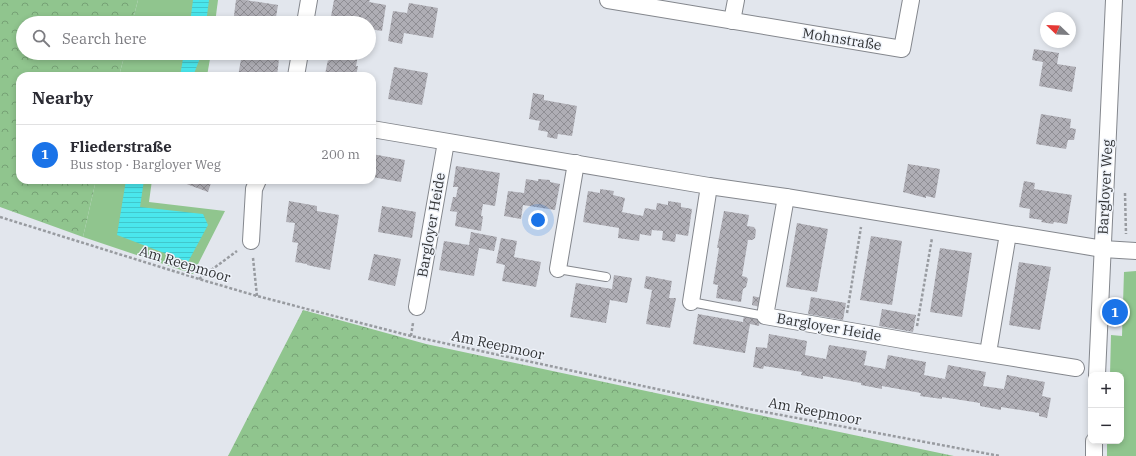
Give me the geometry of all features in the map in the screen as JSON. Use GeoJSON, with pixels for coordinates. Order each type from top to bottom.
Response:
{"type":"FeatureCollection","features":[{"type":"Feature","properties":{"kind":"street"},"geometry":{"type":"LineString","coordinates":[[306,16],[309,0]]}},
{"type":"Feature","properties":{"kind":"street","name":"Mohnstraße"},"geometry":{"type":"LineString","coordinates":[[608,0],[902,49],[911,0]]}},
{"type":"Feature","properties":{"kind":"street"},"geometry":{"type":"LineString","coordinates":[[732,21],[736,0]]}},
{"type":"Feature","properties":{"kind":"street","name":"Bargloyer Weg"},"geometry":{"type":"LineString","coordinates":[[1097,372],[1114,0]]}},
{"type":"Feature","properties":{"kind":"street"},"geometry":{"type":"LineString","coordinates":[[297,72],[299,60]]}},
{"type":"Feature","properties":{"kind":"street"},"geometry":{"type":"LineString","coordinates":[[376,130],[709,186],[786,197],[1008,234],[1103,249],[1136,251]]}},
{"type":"Feature","properties":{"kind":"street","name":"Bargloyer Heide"},"geometry":{"type":"LineString","coordinates":[[417,307],[446,142]]}},
{"type":"Feature","properties":{"kind":"street"},"geometry":{"type":"LineString","coordinates":[[558,269],[576,163]]}},
{"type":"Feature","properties":{"kind":"street"},"geometry":{"type":"LineString","coordinates":[[251,241],[254,189],[256,184]]}},
{"type":"Feature","properties":{"kind":"street"},"geometry":{"type":"LineString","coordinates":[[691,302],[709,186]]}},
{"type":"Feature","properties":{"kind":"street","name":"Bargloyer Heide"},"geometry":{"type":"LineString","coordinates":[[786,197],[765,316],[1076,368]]}},
{"type":"Feature","properties":{"kind":"street"},"geometry":{"type":"LineString","coordinates":[[988,353],[1008,234]]}},
{"type":"Feature","properties":{"kind":"street"},"geometry":{"type":"LineString","coordinates":[[1094,444],[1094,456]]}},
{"type":"Feature","properties":{"kind":"lane"},"geometry":{"type":"LineString","coordinates":[[558,269],[606,277]]}},
{"type":"Feature","properties":{"kind":"lane"},"geometry":{"type":"LineString","coordinates":[[691,302],[765,316]]}},
{"type":"Feature","properties":{"kind":"path"},"geometry":{"type":"LineString","coordinates":[[844,329],[864,210]]}},
{"type":"Feature","properties":{"kind":"path","name":"Am Reepmoor"},"geometry":{"type":"LineString","coordinates":[[0,216],[257,296],[411,336],[754,410],[1000,456]]}},
{"type":"Feature","properties":{"kind":"path"},"geometry":{"type":"LineString","coordinates":[[914,342],[934,222]]}},
{"type":"Feature","properties":{"kind":"path"},"geometry":{"type":"LineString","coordinates":[[199,279],[251,241],[257,296]]}},
{"type":"Feature","properties":{"kind":"green space"},"geometry":{"type":"Polygon","coordinates":[[[0,0],[138,0],[134,16],[16,16],[16,60],[123,60],[120,72],[16,72],[16,184],[95,184],[83,237],[0,207],[0,0]]]}},
{"type":"Feature","properties":{"kind":"green space"},"geometry":{"type":"Polygon","coordinates":[[[138,0],[218,0],[216,16],[134,16],[138,0]]]}},
{"type":"Feature","properties":{"kind":"green space"},"geometry":{"type":"Polygon","coordinates":[[[123,60],[210,60],[208,72],[120,72],[123,60]]]}},
{"type":"Feature","properties":{"kind":"green space"},"geometry":{"type":"Polygon","coordinates":[[[95,184],[151,184],[149,202],[225,211],[193,274],[83,237],[95,184]]]}},
{"type":"Feature","properties":{"kind":"green space"},"geometry":{"type":"Polygon","coordinates":[[[1136,271],[1136,456],[1107,456],[1107,444],[1124,444],[1124,372],[1110,372],[1111,335],[1122,336],[1124,272],[1136,271]]]}},
{"type":"Feature","properties":{"kind":"green space"},"geometry":{"type":"Polygon","coordinates":[[[303,310],[426,344],[954,456],[228,456],[303,310]]]}},
{"type":"Feature","properties":{"kind":"water"},"geometry":{"type":"Polygon","coordinates":[[[193,0],[209,0],[207,16],[191,16],[193,0]]]}},
{"type":"Feature","properties":{"kind":"water"},"geometry":{"type":"Polygon","coordinates":[[[183,60],[199,60],[195,72],[181,72],[183,60]]]}},
{"type":"Feature","properties":{"kind":"water"},"geometry":{"type":"Polygon","coordinates":[[[125,184],[143,184],[140,207],[203,214],[208,225],[188,262],[117,235],[125,184]]]}},
{"type":"Feature","properties":{"kind":"building"},"geometry":{"type":"Polygon","coordinates":[[[236,0],[278,5],[276,16],[234,16],[236,0]]]}},
{"type":"Feature","properties":{"kind":"building"},"geometry":{"type":"Polygon","coordinates":[[[334,0],[370,0],[369,2],[386,5],[382,31],[376,30],[376,16],[331,16],[334,0]]]}},
{"type":"Feature","properties":{"kind":"building"},"geometry":{"type":"Polygon","coordinates":[[[409,3],[438,8],[433,38],[404,33],[402,44],[388,41],[393,11],[407,13],[409,3]]]}},
{"type":"Feature","properties":{"kind":"building"},"geometry":{"type":"Polygon","coordinates":[[[1034,49],[1059,53],[1057,64],[1076,67],[1072,92],[1039,86],[1043,62],[1032,60],[1034,49]]]}},
{"type":"Feature","properties":{"kind":"building"},"geometry":{"type":"Polygon","coordinates":[[[241,60],[279,60],[277,72],[239,72],[241,60]]]}},
{"type":"Feature","properties":{"kind":"building"},"geometry":{"type":"Polygon","coordinates":[[[328,60],[357,60],[357,72],[325,72],[328,60]]]}},
{"type":"Feature","properties":{"kind":"building"},"geometry":{"type":"Polygon","coordinates":[[[394,67],[428,73],[422,105],[388,99],[394,67]]]}},
{"type":"Feature","properties":{"kind":"building"},"geometry":{"type":"Polygon","coordinates":[[[533,93],[544,95],[544,100],[577,106],[572,136],[558,134],[557,139],[547,137],[548,132],[538,130],[540,121],[529,119],[533,93]]]}},
{"type":"Feature","properties":{"kind":"building"},"geometry":{"type":"Polygon","coordinates":[[[1041,114],[1071,119],[1070,128],[1076,129],[1074,140],[1068,140],[1066,149],[1036,144],[1041,114]]]}},
{"type":"Feature","properties":{"kind":"building"},"geometry":{"type":"Polygon","coordinates":[[[376,155],[405,160],[401,182],[376,178],[376,155]]]}},
{"type":"Feature","properties":{"kind":"building"},"geometry":{"type":"Polygon","coordinates":[[[908,164],[940,169],[935,198],[926,196],[926,198],[903,192],[908,164]]]}},
{"type":"Feature","properties":{"kind":"building"},"geometry":{"type":"Polygon","coordinates":[[[456,166],[500,173],[495,206],[483,204],[481,231],[455,226],[457,212],[450,211],[453,197],[456,197],[458,187],[453,187],[456,166]]]}},
{"type":"Feature","properties":{"kind":"building"},"geometry":{"type":"Polygon","coordinates":[[[526,179],[538,181],[538,179],[550,180],[550,182],[560,184],[555,210],[523,205],[521,219],[504,216],[508,191],[524,193],[526,179]]]}},
{"type":"Feature","properties":{"kind":"building"},"geometry":{"type":"Polygon","coordinates":[[[1024,181],[1035,183],[1034,189],[1072,195],[1067,224],[1054,222],[1053,224],[1041,222],[1042,220],[1029,218],[1030,209],[1019,207],[1024,181]]]}},
{"type":"Feature","properties":{"kind":"building"},"geometry":{"type":"Polygon","coordinates":[[[187,184],[211,184],[208,192],[187,184]]]}},
{"type":"Feature","properties":{"kind":"building"},"geometry":{"type":"Polygon","coordinates":[[[600,189],[614,191],[613,195],[625,198],[622,212],[643,216],[645,208],[656,210],[657,203],[668,205],[668,201],[681,203],[681,207],[692,209],[688,236],[676,234],[675,242],[662,240],[663,231],[652,230],[651,236],[640,234],[639,241],[618,238],[619,228],[583,222],[588,191],[600,193],[600,189]]]}},
{"type":"Feature","properties":{"kind":"building"},"geometry":{"type":"Polygon","coordinates":[[[289,201],[317,206],[317,211],[339,215],[330,270],[295,262],[298,243],[292,242],[295,223],[286,222],[289,201]]]}},
{"type":"Feature","properties":{"kind":"building"},"geometry":{"type":"Polygon","coordinates":[[[382,206],[416,212],[412,238],[378,232],[382,206]]]}},
{"type":"Feature","properties":{"kind":"building"},"geometry":{"type":"Polygon","coordinates":[[[724,211],[749,215],[747,226],[754,227],[756,230],[755,238],[748,240],[742,276],[748,279],[746,287],[743,289],[741,302],[716,298],[718,285],[713,284],[719,248],[717,248],[724,211]]]}},
{"type":"Feature","properties":{"kind":"building"},"geometry":{"type":"Polygon","coordinates":[[[797,223],[828,229],[817,292],[786,287],[797,223]]]}},
{"type":"Feature","properties":{"kind":"building"},"geometry":{"type":"Polygon","coordinates":[[[471,232],[497,237],[494,251],[479,248],[474,276],[439,270],[444,241],[469,245],[471,232]]]}},
{"type":"Feature","properties":{"kind":"building"},"geometry":{"type":"Polygon","coordinates":[[[871,236],[902,241],[892,305],[860,300],[871,236]]]}},
{"type":"Feature","properties":{"kind":"building"},"geometry":{"type":"Polygon","coordinates":[[[501,238],[517,241],[514,257],[541,262],[536,287],[502,281],[505,265],[496,263],[501,238]]]}},
{"type":"Feature","properties":{"kind":"building"},"geometry":{"type":"Polygon","coordinates":[[[940,248],[972,253],[962,317],[930,312],[940,248]]]}},
{"type":"Feature","properties":{"kind":"building"},"geometry":{"type":"Polygon","coordinates":[[[374,254],[401,259],[395,286],[368,280],[374,254]]]}},
{"type":"Feature","properties":{"kind":"building"},"geometry":{"type":"Polygon","coordinates":[[[1019,262],[1051,267],[1040,330],[1009,325],[1019,262]]]}},
{"type":"Feature","properties":{"kind":"building"},"geometry":{"type":"Polygon","coordinates":[[[614,275],[632,278],[627,303],[610,300],[606,323],[570,317],[576,283],[612,289],[614,275]]]}},
{"type":"Feature","properties":{"kind":"building"},"geometry":{"type":"Polygon","coordinates":[[[646,276],[672,281],[669,298],[676,298],[670,328],[646,324],[652,290],[644,288],[646,276]]]}},
{"type":"Feature","properties":{"kind":"building"},"geometry":{"type":"Polygon","coordinates":[[[753,296],[761,298],[760,307],[752,305],[753,296]]]}},
{"type":"Feature","properties":{"kind":"building"},"geometry":{"type":"Polygon","coordinates":[[[811,297],[846,303],[843,320],[808,314],[811,297]]]}},
{"type":"Feature","properties":{"kind":"building"},"geometry":{"type":"Polygon","coordinates":[[[882,309],[916,315],[913,332],[879,326],[882,309]]]}},
{"type":"Feature","properties":{"kind":"building"},"geometry":{"type":"Polygon","coordinates":[[[698,314],[743,322],[744,315],[760,318],[759,326],[750,324],[745,353],[693,344],[698,314]]]}},
{"type":"Feature","properties":{"kind":"building"},"geometry":{"type":"Polygon","coordinates":[[[769,334],[807,341],[805,355],[826,359],[829,345],[867,351],[864,365],[885,369],[888,355],[926,362],[924,375],[945,379],[948,365],[986,372],[983,386],[1004,389],[1007,375],[1045,382],[1042,396],[1051,398],[1047,418],[1039,416],[1039,413],[1001,407],[1001,410],[980,406],[980,403],[942,397],[942,399],[920,396],[921,393],[882,386],[882,389],[861,385],[861,383],[823,376],[823,379],[801,375],[802,372],[764,366],[763,369],[753,367],[756,347],[767,348],[769,334]]]}},
{"type":"Feature","properties":{"kind":"place","name":"Fliederstraße"},"geometry":{"type":"Point","coordinates":[1115,312]}}]}
